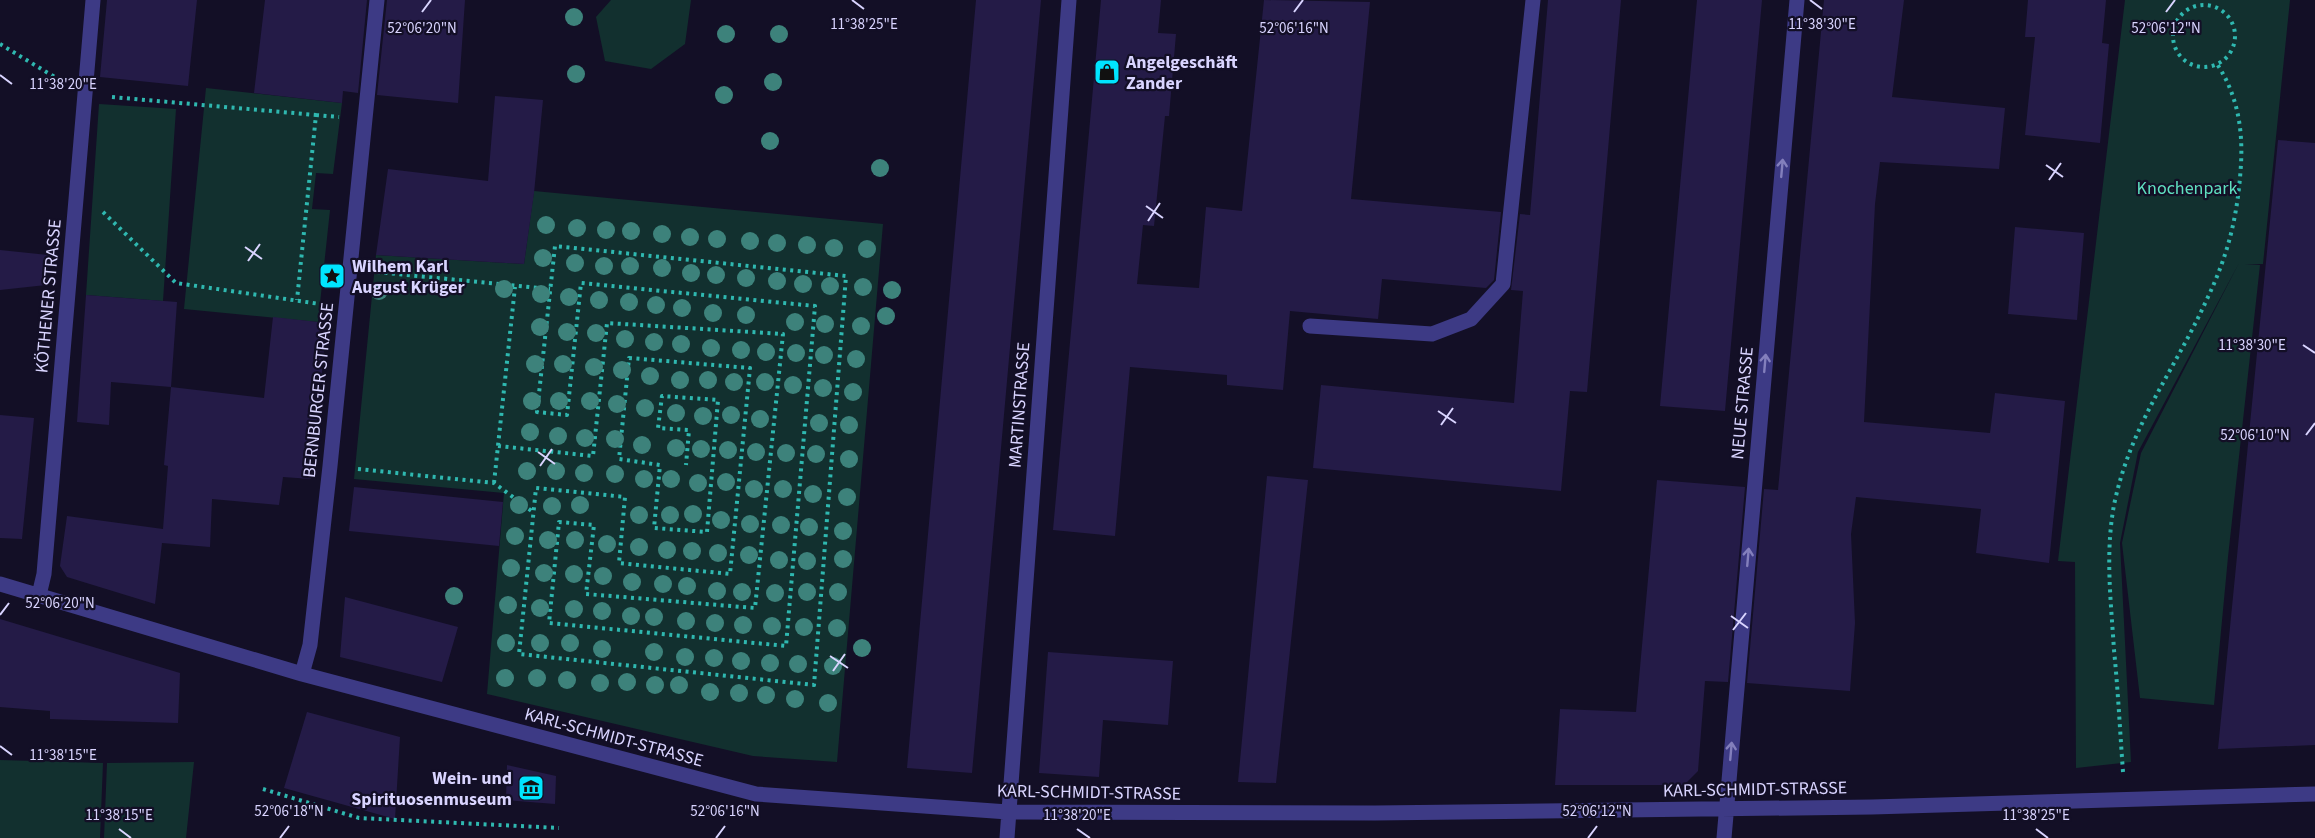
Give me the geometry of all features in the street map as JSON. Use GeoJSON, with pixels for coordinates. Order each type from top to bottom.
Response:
{"type":"FeatureCollection","features":[{"type":"Feature","properties":{"kind":"street","name":"KÖTHENER STRASSE"},"geometry":{"type":"LineString","coordinates":[[39,595],[44,574],[93,0]]}},
{"type":"Feature","properties":{"kind":"street","name":"BERNBURGER STRASSE"},"geometry":{"type":"LineString","coordinates":[[302,674],[310,645],[330,466],[377,0]]}},
{"type":"Feature","properties":{"kind":"street","name":"MARTINSTRASSE"},"geometry":{"type":"LineString","coordinates":[[1007,838],[1069,0]]}},
{"type":"Feature","properties":{"kind":"street"},"geometry":{"type":"LineString","coordinates":[[1310,326],[1432,334],[1471,319],[1503,284],[1533,0]]}},
{"type":"Feature","properties":{"kind":"street","name":"NEUE STRASSE"},"geometry":{"type":"LineString","coordinates":[[1724,838],[1797,0]]}},
{"type":"Feature","properties":{"kind":"street","name":"KARL-SCHMIDT-STRASSE"},"geometry":{"type":"LineString","coordinates":[[0,584],[302,674],[756,794],[1008,812],[1375,813],[1725,809],[2315,794]]}},
{"type":"Feature","properties":{"kind":"path"},"geometry":{"type":"LineString","coordinates":[[2186,0],[2188,8]]}},
{"type":"Feature","properties":{"kind":"path"},"geometry":{"type":"LineString","coordinates":[[2216,7],[2221,0]]}},
{"type":"Feature","properties":{"kind":"path"},"geometry":{"type":"LineString","coordinates":[[2207,4],[2226,13],[2233,23],[2235,35],[2233,47],[2227,57],[2217,64],[2197,67],[2186,62],[2174,46],[2172,35],[2175,24],[2188,8],[2207,4]]}},
{"type":"Feature","properties":{"kind":"path"},"geometry":{"type":"LineString","coordinates":[[0,44],[85,95],[316,115],[297,300]]}},
{"type":"Feature","properties":{"kind":"path"},"geometry":{"type":"LineString","coordinates":[[2123,775],[2108,572],[2111,524],[2128,452],[2149,406],[2208,299],[2230,242],[2235,221],[2239,200],[2241,160],[2239,119],[2231,89],[2217,64]]}},
{"type":"Feature","properties":{"kind":"path"},"geometry":{"type":"LineString","coordinates":[[77,186],[176,283],[346,308]]}},
{"type":"Feature","properties":{"kind":"path"},"geometry":{"type":"LineString","coordinates":[[498,446],[593,456],[607,323],[783,334],[754,608],[586,594],[594,525],[559,522],[549,623],[786,646],[815,306],[581,283],[567,415],[537,412],[555,246],[846,276],[814,685],[519,654],[536,488],[625,497],[619,563],[730,574],[750,368],[629,358],[619,459],[660,465],[654,528],[707,532],[718,400],[662,396],[658,428],[689,430],[686,465]]}},
{"type":"Feature","properties":{"kind":"path"},"geometry":{"type":"LineString","coordinates":[[350,269],[550,289]]}},
{"type":"Feature","properties":{"kind":"path"},"geometry":{"type":"LineString","coordinates":[[494,483],[515,287]]}},
{"type":"Feature","properties":{"kind":"path"},"geometry":{"type":"LineString","coordinates":[[330,466],[494,483],[533,512]]}},
{"type":"Feature","properties":{"kind":"path"},"geometry":{"type":"LineString","coordinates":[[263,789],[359,818],[559,828]]}},
{"type":"Feature","properties":{"kind":"green space"},"geometry":{"type":"Polygon","coordinates":[[[611,0],[691,0],[685,44],[651,69],[605,61],[596,17],[611,0]]]}},
{"type":"Feature","properties":{"kind":"green space","name":"Knochenpark"},"geometry":{"type":"Polygon","coordinates":[[[2125,0],[2290,0],[2263,264],[2245,264],[2260,265],[2214,705],[2140,698],[2122,543],[2141,453],[2239,263],[2138,452],[2120,543],[2131,762],[2076,768],[2075,562],[2058,561],[2125,0]]]}},
{"type":"Feature","properties":{"kind":"green space"},"geometry":{"type":"Polygon","coordinates":[[[206,88],[342,103],[333,174],[316,173],[312,209],[330,210],[318,322],[184,309],[206,88]]]}},
{"type":"Feature","properties":{"kind":"green space"},"geometry":{"type":"Polygon","coordinates":[[[99,104],[176,109],[163,301],[86,295],[99,104]]]}},
{"type":"Feature","properties":{"kind":"green space"},"geometry":{"type":"Polygon","coordinates":[[[534,191],[883,224],[837,762],[753,756],[487,694],[504,493],[354,479],[376,255],[524,264],[534,191]]]}},
{"type":"Feature","properties":{"kind":"green space"},"geometry":{"type":"Polygon","coordinates":[[[0,760],[103,763],[100,838],[0,838],[0,760]]]}},
{"type":"Feature","properties":{"kind":"green space"},"geometry":{"type":"Polygon","coordinates":[[[194,762],[186,838],[104,838],[107,763],[194,762]]]}},
{"type":"Feature","properties":{"kind":"building"},"geometry":{"type":"Polygon","coordinates":[[[107,0],[197,0],[188,86],[100,77],[107,0]]]}},
{"type":"Feature","properties":{"kind":"building"},"geometry":{"type":"Polygon","coordinates":[[[265,0],[367,0],[358,93],[343,91],[342,103],[254,93],[265,0]]]}},
{"type":"Feature","properties":{"kind":"building"},"geometry":{"type":"Polygon","coordinates":[[[387,0],[465,0],[458,103],[377,95],[387,0]]]}},
{"type":"Feature","properties":{"kind":"building"},"geometry":{"type":"Polygon","coordinates":[[[976,0],[1041,0],[972,773],[907,768],[976,0]]]}},
{"type":"Feature","properties":{"kind":"building"},"geometry":{"type":"Polygon","coordinates":[[[1101,0],[1161,0],[1158,33],[1176,34],[1169,116],[1165,116],[1154,226],[1143,225],[1137,284],[1199,288],[1206,207],[1242,211],[1264,0],[1370,2],[1351,199],[1501,212],[1494,280],[1486,288],[1382,279],[1378,319],[1290,311],[1283,390],[1227,385],[1227,375],[1130,367],[1115,536],[1053,530],[1101,0]]]}},
{"type":"Feature","properties":{"kind":"building"},"geometry":{"type":"Polygon","coordinates":[[[1548,0],[1621,0],[1587,392],[1570,391],[1561,491],[1313,468],[1321,385],[1514,403],[1523,291],[1511,290],[1520,214],[1530,215],[1548,0]]]}},
{"type":"Feature","properties":{"kind":"building"},"geometry":{"type":"Polygon","coordinates":[[[1697,0],[1762,0],[1725,411],[1660,406],[1697,0]]]}},
{"type":"Feature","properties":{"kind":"building"},"geometry":{"type":"Polygon","coordinates":[[[1824,0],[1904,0],[1892,97],[2005,108],[1999,169],[1880,162],[1875,204],[1864,422],[1990,433],[1995,393],[2065,401],[2049,563],[1976,553],[1981,509],[1856,497],[1851,534],[1855,623],[1850,691],[1747,683],[1764,489],[1778,490],[1824,0]]]}},
{"type":"Feature","properties":{"kind":"building"},"geometry":{"type":"Polygon","coordinates":[[[2028,0],[2106,0],[2102,43],[2109,44],[2100,143],[2025,135],[2035,37],[2025,37],[2028,0]]]}},
{"type":"Feature","properties":{"kind":"building"},"geometry":{"type":"Polygon","coordinates":[[[495,96],[543,100],[524,264],[376,255],[388,169],[488,181],[495,96]]]}},
{"type":"Feature","properties":{"kind":"building"},"geometry":{"type":"Polygon","coordinates":[[[2278,140],[2315,143],[2315,745],[2218,749],[2278,140]]]}},
{"type":"Feature","properties":{"kind":"building"},"geometry":{"type":"Polygon","coordinates":[[[2015,227],[2084,233],[2077,320],[2008,314],[2015,227]]]}},
{"type":"Feature","properties":{"kind":"building"},"geometry":{"type":"Polygon","coordinates":[[[0,250],[48,255],[46,285],[0,290],[0,250]]]}},
{"type":"Feature","properties":{"kind":"building"},"geometry":{"type":"Polygon","coordinates":[[[86,295],[177,302],[171,387],[111,382],[109,425],[77,422],[86,295]]]}},
{"type":"Feature","properties":{"kind":"building"},"geometry":{"type":"Polygon","coordinates":[[[273,317],[327,323],[311,479],[283,477],[279,505],[212,499],[210,547],[162,543],[155,604],[67,577],[60,566],[67,516],[163,529],[168,466],[164,465],[171,387],[264,398],[273,317]]]}},
{"type":"Feature","properties":{"kind":"building"},"geometry":{"type":"Polygon","coordinates":[[[0,415],[34,418],[22,539],[0,538],[0,415]]]}},
{"type":"Feature","properties":{"kind":"building"},"geometry":{"type":"Polygon","coordinates":[[[1267,476],[1308,480],[1276,783],[1238,782],[1267,476]]]}},
{"type":"Feature","properties":{"kind":"building"},"geometry":{"type":"Polygon","coordinates":[[[1657,480],[1745,487],[1728,682],[1705,681],[1698,771],[1684,785],[1555,785],[1560,709],[1636,712],[1657,480]]]}},
{"type":"Feature","properties":{"kind":"building"},"geometry":{"type":"Polygon","coordinates":[[[354,487],[503,502],[499,546],[349,531],[354,487]]]}},
{"type":"Feature","properties":{"kind":"building"},"geometry":{"type":"Polygon","coordinates":[[[345,597],[458,627],[442,682],[340,657],[345,597]]]}},
{"type":"Feature","properties":{"kind":"building"},"geometry":{"type":"Polygon","coordinates":[[[0,619],[180,673],[178,723],[50,719],[50,711],[0,707],[0,619]]]}},
{"type":"Feature","properties":{"kind":"building"},"geometry":{"type":"Polygon","coordinates":[[[1048,652],[1173,661],[1168,725],[1103,720],[1099,777],[1039,773],[1048,652]]]}},
{"type":"Feature","properties":{"kind":"building"},"geometry":{"type":"Polygon","coordinates":[[[307,712],[400,737],[395,819],[284,788],[307,712]]]}},
{"type":"Feature","properties":{"kind":"building","name":"Wein- und Spirituosenmuseum"},"geometry":{"type":"Polygon","coordinates":[[[507,765],[556,776],[555,804],[506,800],[507,765]]]}},
{"type":"Feature","properties":{"kind":"place","name":"Angelgeschäft Zander"},"geometry":{"type":"Point","coordinates":[1107,72]}},
{"type":"Feature","properties":{"kind":"place","name":"Wilhem Karl August Krüger"},"geometry":{"type":"Point","coordinates":[332,276]}},
{"type":"Feature","properties":{"kind":"place","name":"Wein- und Spirituosenmuseum"},"geometry":{"type":"Point","coordinates":[531,788]}}]}
